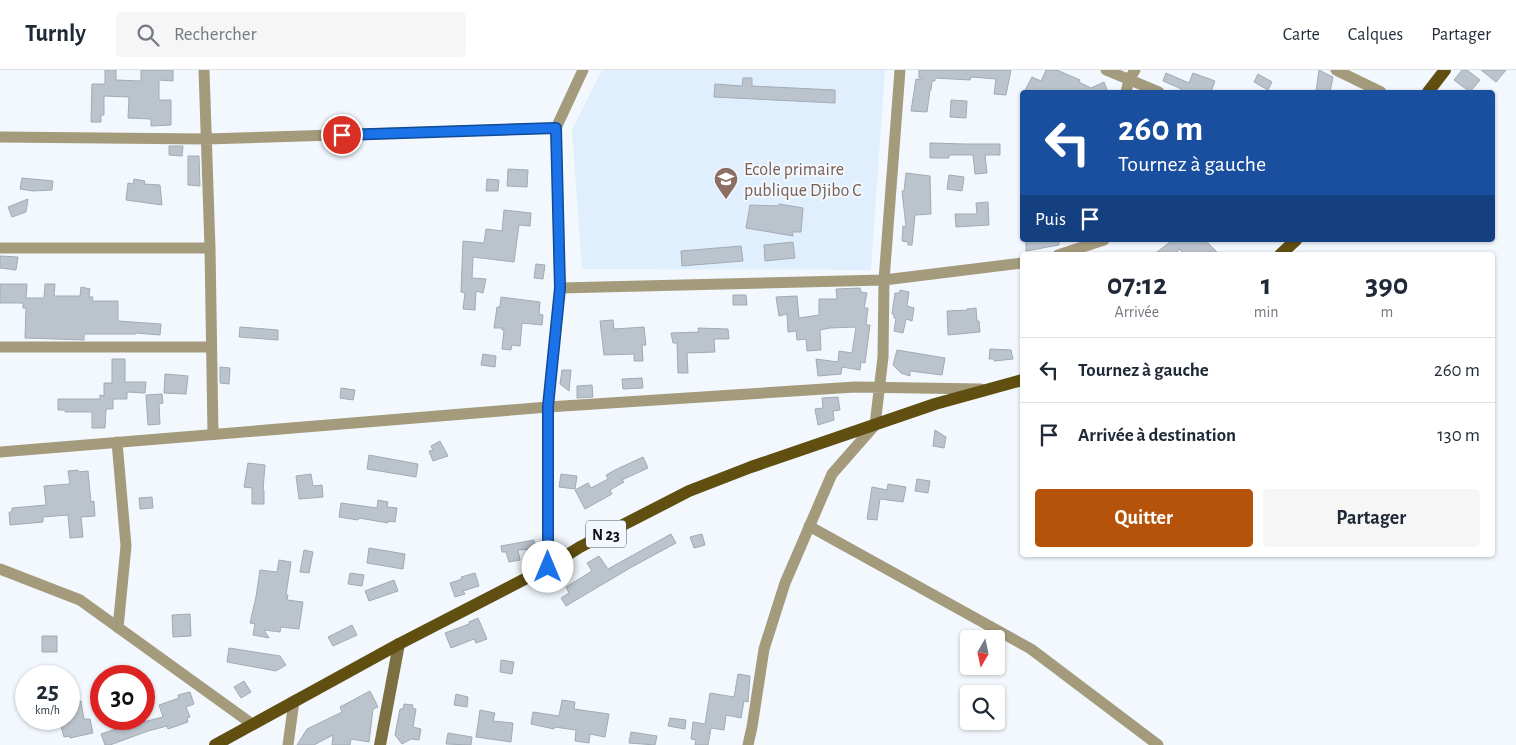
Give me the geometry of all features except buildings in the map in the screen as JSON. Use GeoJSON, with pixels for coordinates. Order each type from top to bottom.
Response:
{"type":"FeatureCollection","features":[{"type":"Feature","properties":{"kind":"main road"},"geometry":{"type":"LineString","coordinates":[[1430,90],[1445,70]]}},
{"type":"Feature","properties":{"kind":"main road"},"geometry":{"type":"LineString","coordinates":[[1283,252],[1294,242]]}},
{"type":"Feature","properties":{"kind":"main road","name":"N 23"},"geometry":{"type":"LineString","coordinates":[[215,745],[399,644],[689,491],[719,478],[935,404],[1020,381]]}},
{"type":"Feature","properties":{"kind":"street"},"geometry":{"type":"LineString","coordinates":[[204,70],[210,248],[213,434]]}},
{"type":"Feature","properties":{"kind":"street"},"geometry":{"type":"LineString","coordinates":[[548,567],[548,406],[560,288],[556,128],[583,70]]}},
{"type":"Feature","properties":{"kind":"street"},"geometry":{"type":"LineString","coordinates":[[748,745],[764,649],[785,582],[832,474],[875,425],[883,357],[884,280],[900,70]]}},
{"type":"Feature","properties":{"kind":"street"},"geometry":{"type":"LineString","coordinates":[[1106,70],[1132,75],[1155,90]]}},
{"type":"Feature","properties":{"kind":"street"},"geometry":{"type":"LineString","coordinates":[[1336,70],[1377,90]]}},
{"type":"Feature","properties":{"kind":"street"},"geometry":{"type":"LineString","coordinates":[[1127,90],[1132,75]]}},
{"type":"Feature","properties":{"kind":"street"},"geometry":{"type":"LineString","coordinates":[[0,137],[206,139],[556,128]]}},
{"type":"Feature","properties":{"kind":"street"},"geometry":{"type":"LineString","coordinates":[[1067,252],[1098,242]]}},
{"type":"Feature","properties":{"kind":"street"},"geometry":{"type":"LineString","coordinates":[[0,248],[210,248]]}},
{"type":"Feature","properties":{"kind":"street"},"geometry":{"type":"LineString","coordinates":[[560,288],[884,280],[1020,263]]}},
{"type":"Feature","properties":{"kind":"street"},"geometry":{"type":"LineString","coordinates":[[0,347],[211,347]]}},
{"type":"Feature","properties":{"kind":"street"},"geometry":{"type":"LineString","coordinates":[[0,452],[548,406],[855,387],[988,389]]}},
{"type":"Feature","properties":{"kind":"street"},"geometry":{"type":"LineString","coordinates":[[117,442],[126,546],[118,628]]}},
{"type":"Feature","properties":{"kind":"street"},"geometry":{"type":"LineString","coordinates":[[809,526],[1031,649],[1158,745]]}},
{"type":"Feature","properties":{"kind":"street"},"geometry":{"type":"LineString","coordinates":[[0,569],[80,600],[252,724]]}},
{"type":"Feature","properties":{"kind":"street"},"geometry":{"type":"LineString","coordinates":[[380,745],[399,644]]}},
{"type":"Feature","properties":{"kind":"street"},"geometry":{"type":"LineString","coordinates":[[288,745],[294,701]]}},
{"type":"Feature","properties":{"kind":"shaded area","name":"Ecole primaire publique Djibo C"},"geometry":{"type":"Polygon","coordinates":[[[602,70],[885,70],[871,270],[582,269],[572,130],[602,70]]]}},
{"type":"Feature","properties":{"kind":"place","name":"Ecole primaire publique Djibo C"},"geometry":{"type":"Point","coordinates":[726,200]}},
{"type":"Feature","properties":{"kind":"route"},"geometry":{"type":"LineString","coordinates":[[342,135],[556,128],[560,288],[548,406],[548,567]]}}]}
